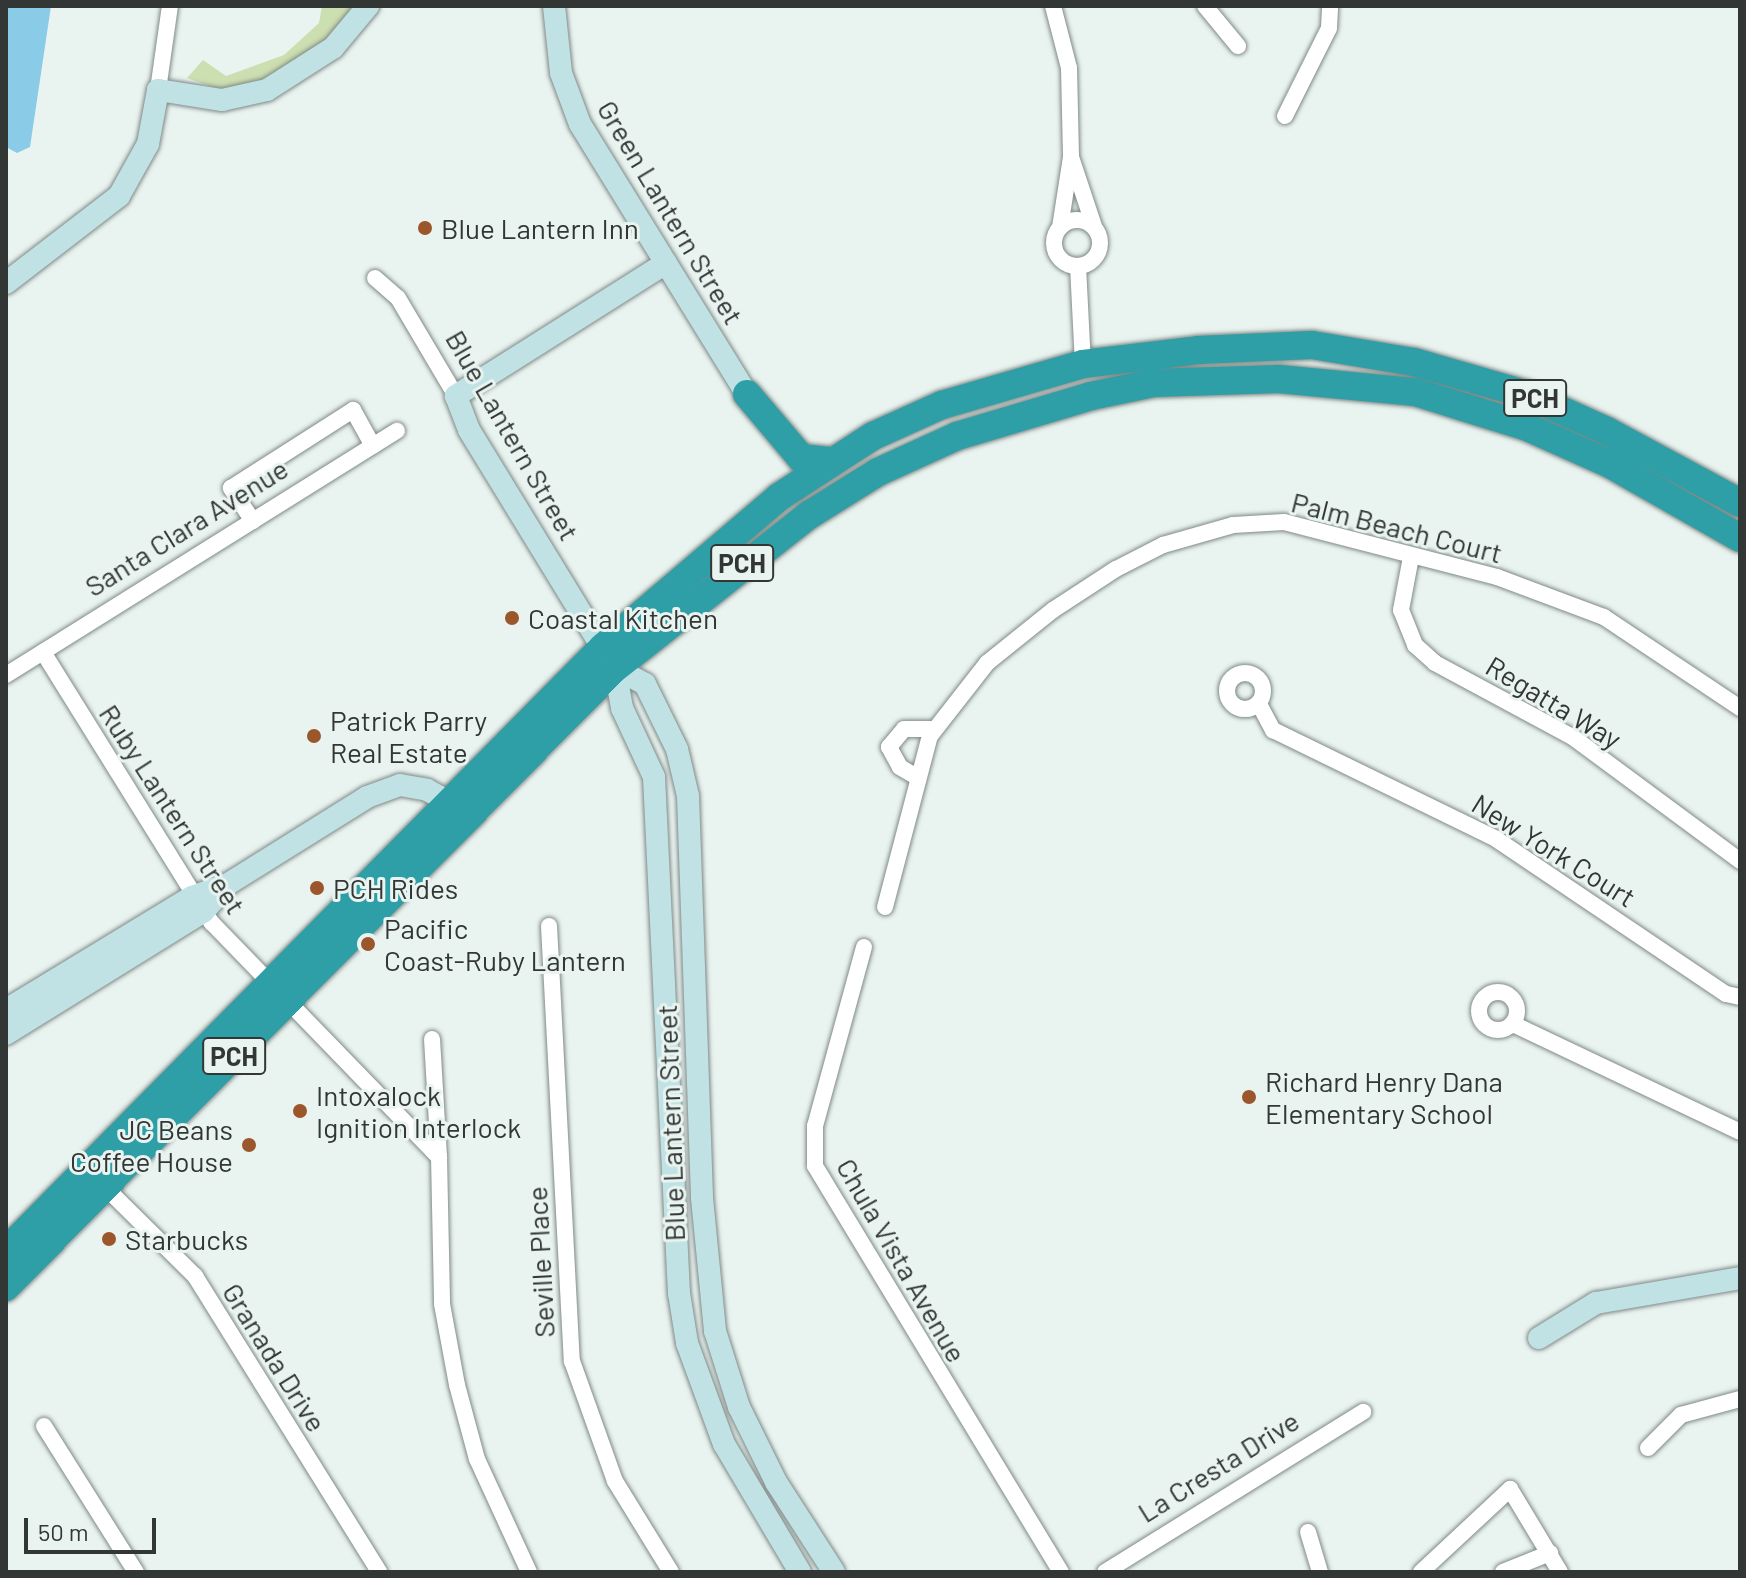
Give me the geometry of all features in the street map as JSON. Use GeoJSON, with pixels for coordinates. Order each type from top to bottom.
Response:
{"type":"FeatureCollection","features":[{"type":"Feature","properties":{"kind":"highway","name":"PCH"},"geometry":{"type":"LineString","coordinates":[[6,1251],[278,993],[729,538],[832,461],[942,405],[1083,364],[1198,350],[1312,345],[1414,362],[1568,412],[1740,503]]}},
{"type":"Feature","properties":{"kind":"highway"},"geometry":{"type":"LineString","coordinates":[[809,515],[894,454],[1049,390],[1083,364],[1139,371],[1282,370],[1415,392]]}},
{"type":"Feature","properties":{"kind":"highway","name":"PCH"},"geometry":{"type":"LineString","coordinates":[[609,658],[809,515],[878,472],[957,436],[1091,396],[1154,383],[1279,379],[1415,392],[1550,437],[1612,465],[1740,538]]}},
{"type":"Feature","properties":{"kind":"highway"},"geometry":{"type":"LineString","coordinates":[[747,394],[801,458],[832,461]]}},
{"type":"Feature","properties":{"kind":"highway","name":"PCH"},"geometry":{"type":"LineString","coordinates":[[6,1287],[105,1187],[278,993]]}},
{"type":"Feature","properties":{"kind":"street"},"geometry":{"type":"LineString","coordinates":[[6,283],[119,196],[148,144],[170,6]]}},
{"type":"Feature","properties":{"kind":"street"},"geometry":{"type":"LineString","coordinates":[[158,90],[222,100],[267,90],[333,48],[368,6]]}},
{"type":"Feature","properties":{"kind":"street","name":"Green Lantern Street"},"geometry":{"type":"LineString","coordinates":[[554,6],[561,73],[575,111],[747,394]]}},
{"type":"Feature","properties":{"kind":"street"},"geometry":{"type":"LineString","coordinates":[[1053,6],[1069,68],[1071,157],[1055,250],[1068,264],[1078,266],[1099,251],[1071,157]]}},
{"type":"Feature","properties":{"kind":"street"},"geometry":{"type":"LineString","coordinates":[[1205,6],[1238,46]]}},
{"type":"Feature","properties":{"kind":"street"},"geometry":{"type":"LineString","coordinates":[[1285,116],[1329,28],[1330,6]]}},
{"type":"Feature","properties":{"kind":"street"},"geometry":{"type":"LineString","coordinates":[[1060,227],[1076,219],[1094,226]]}},
{"type":"Feature","properties":{"kind":"street"},"geometry":{"type":"LineString","coordinates":[[456,396],[666,263]]}},
{"type":"Feature","properties":{"kind":"street"},"geometry":{"type":"LineString","coordinates":[[1078,266],[1083,364]]}},
{"type":"Feature","properties":{"kind":"street","name":"Blue Lantern Street"},"geometry":{"type":"LineString","coordinates":[[375,278],[398,298],[456,396],[469,430],[609,658],[622,708],[654,777],[660,827],[679,1293],[687,1343],[724,1444],[800,1572]]}},
{"type":"Feature","properties":{"kind":"street"},"geometry":{"type":"LineString","coordinates":[[253,521],[231,488],[353,410],[373,446]]}},
{"type":"Feature","properties":{"kind":"street","name":"Santa Clara Avenue"},"geometry":{"type":"LineString","coordinates":[[6,675],[397,431]]}},
{"type":"Feature","properties":{"kind":"street","name":"Palm Beach Court"},"geometry":{"type":"LineString","coordinates":[[885,907],[917,777],[934,729],[987,663],[1053,610],[1163,545],[1233,525],[1284,522],[1497,577],[1604,617],[1740,708]]}},
{"type":"Feature","properties":{"kind":"street","name":"Regatta Way"},"geometry":{"type":"LineString","coordinates":[[1411,557],[1401,610],[1415,645],[1435,663],[1574,738],[1740,861]]}},
{"type":"Feature","properties":{"kind":"street","name":"Ruby Lantern Street"},"geometry":{"type":"LineString","coordinates":[[43,652],[198,905],[278,993],[439,1157]]}},
{"type":"Feature","properties":{"kind":"street","name":"Blue Lantern Street"},"geometry":{"type":"LineString","coordinates":[[609,658],[645,684],[677,749],[688,796],[702,1198],[715,1331],[739,1407],[776,1482],[834,1572]]}},
{"type":"Feature","properties":{"kind":"street","name":"New York Court"},"geometry":{"type":"LineString","coordinates":[[1259,704],[1273,730],[1496,839],[1726,994],[1740,997]]}},
{"type":"Feature","properties":{"kind":"street"},"geometry":{"type":"LineString","coordinates":[[917,777],[900,767],[889,747],[904,729],[934,729]]}},
{"type":"Feature","properties":{"kind":"street"},"geometry":{"type":"LineString","coordinates":[[6,1034],[228,884],[367,797],[400,785],[462,808]]}},
{"type":"Feature","properties":{"kind":"street"},"geometry":{"type":"LineString","coordinates":[[6,1010],[198,905]]}},
{"type":"Feature","properties":{"kind":"street","name":"Seville Place"},"geometry":{"type":"LineString","coordinates":[[549,926],[572,1361],[615,1481],[671,1572]]}},
{"type":"Feature","properties":{"kind":"street","name":"Chula Vista Avenue"},"geometry":{"type":"LineString","coordinates":[[864,947],[815,1126],[815,1166],[1061,1572]]}},
{"type":"Feature","properties":{"kind":"street"},"geometry":{"type":"LineString","coordinates":[[1513,1024],[1740,1132]]}},
{"type":"Feature","properties":{"kind":"street"},"geometry":{"type":"LineString","coordinates":[[432,1039],[439,1157],[442,1304],[457,1385],[477,1459],[529,1572]]}},
{"type":"Feature","properties":{"kind":"street","name":"Granada Drive"},"geometry":{"type":"LineString","coordinates":[[105,1187],[195,1276],[379,1572]]}},
{"type":"Feature","properties":{"kind":"street"},"geometry":{"type":"LineString","coordinates":[[1539,1338],[1596,1303],[1740,1278]]}},
{"type":"Feature","properties":{"kind":"street"},"geometry":{"type":"LineString","coordinates":[[1648,1448],[1681,1415],[1740,1399]]}},
{"type":"Feature","properties":{"kind":"street","name":"La Cresta Drive"},"geometry":{"type":"LineString","coordinates":[[1105,1572],[1363,1412]]}},
{"type":"Feature","properties":{"kind":"street"},"geometry":{"type":"LineString","coordinates":[[44,1426],[136,1572]]}},
{"type":"Feature","properties":{"kind":"street"},"geometry":{"type":"LineString","coordinates":[[1421,1572],[1510,1489],[1560,1572]]}},
{"type":"Feature","properties":{"kind":"street"},"geometry":{"type":"LineString","coordinates":[[1308,1532],[1320,1572]]}},
{"type":"Feature","properties":{"kind":"street"},"geometry":{"type":"LineString","coordinates":[[1503,1572],[1550,1553]]}},
{"type":"Feature","properties":{"kind":"green space"},"geometry":{"type":"Polygon","coordinates":[[[322,6],[359,6],[344,26],[305,56],[253,85],[218,89],[187,78],[203,60],[226,76],[284,55],[319,23],[322,6]]]}},
{"type":"Feature","properties":{"kind":"water"},"geometry":{"type":"Polygon","coordinates":[[[6,6],[51,6],[30,147],[17,153],[6,147],[6,6]]]}},
{"type":"Feature","properties":{"kind":"place","name":"Blue Lantern Inn"},"geometry":{"type":"Point","coordinates":[425,228]}},
{"type":"Feature","properties":{"kind":"place","name":"Coastal Kitchen"},"geometry":{"type":"Point","coordinates":[512,618]}},
{"type":"Feature","properties":{"kind":"place","name":"Patrick Parry Real Estate"},"geometry":{"type":"Point","coordinates":[314,736]}},
{"type":"Feature","properties":{"kind":"place","name":"PCH Rides"},"geometry":{"type":"Point","coordinates":[317,888]}},
{"type":"Feature","properties":{"kind":"place","name":"Pacific Coast-Ruby Lantern"},"geometry":{"type":"Point","coordinates":[368,944]}},
{"type":"Feature","properties":{"kind":"place","name":"Richard Henry Dana Elementary School"},"geometry":{"type":"Point","coordinates":[1249,1097]}},
{"type":"Feature","properties":{"kind":"place","name":"Intoxalock Ignition Interlock"},"geometry":{"type":"Point","coordinates":[300,1111]}},
{"type":"Feature","properties":{"kind":"place","name":"JC Beans Coffee House"},"geometry":{"type":"Point","coordinates":[249,1145]}},
{"type":"Feature","properties":{"kind":"place","name":"Starbucks"},"geometry":{"type":"Point","coordinates":[109,1239]}}]}
